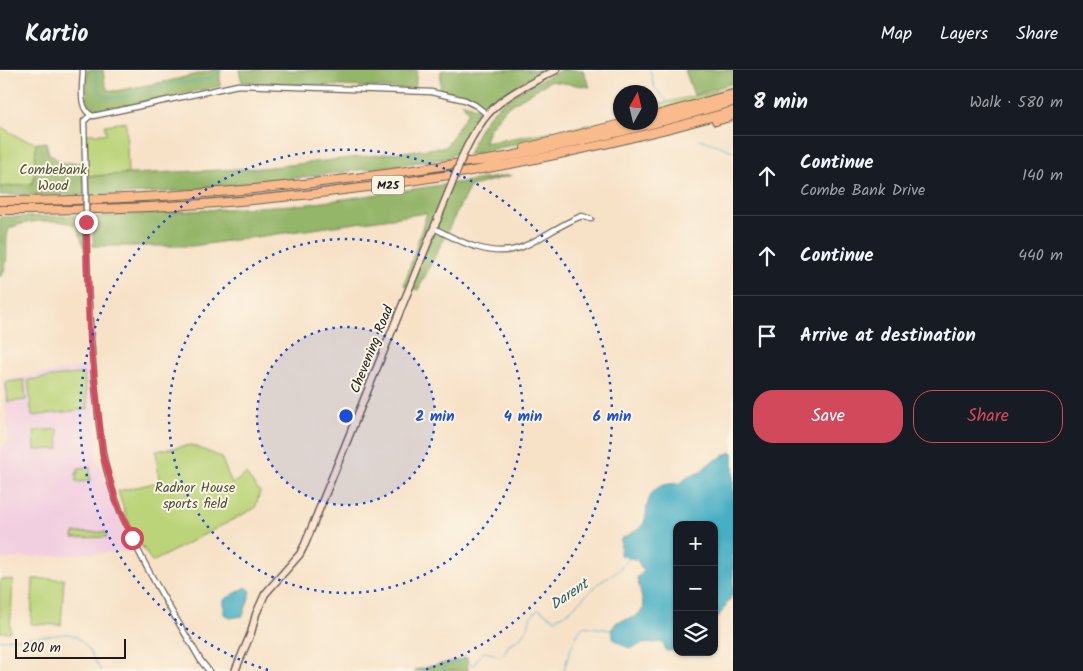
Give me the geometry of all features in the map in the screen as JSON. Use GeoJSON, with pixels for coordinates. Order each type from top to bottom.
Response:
{"type":"FeatureCollection","features":[{"type":"Feature","properties":{"kind":"highway"},"geometry":{"type":"LineString","coordinates":[[658,115],[733,94]]}},
{"type":"Feature","properties":{"kind":"highway","name":"M25"},"geometry":{"type":"LineString","coordinates":[[0,201],[109,200],[236,192],[353,180],[504,157],[586,140],[733,102]]}},
{"type":"Feature","properties":{"kind":"highway","name":"M25"},"geometry":{"type":"LineString","coordinates":[[0,210],[156,207],[306,195],[404,182],[480,170],[616,142],[733,111]]}},
{"type":"Feature","properties":{"kind":"highway","name":"M25"},"geometry":{"type":"LineString","coordinates":[[616,142],[659,136],[733,116]]}},
{"type":"Feature","properties":{"kind":"highway","name":"M25"},"geometry":{"type":"LineString","coordinates":[[470,162],[613,126]]}},
{"type":"Feature","properties":{"kind":"main road","name":"Chevening Road"},"geometry":{"type":"LineString","coordinates":[[235,671],[265,594],[300,554],[306,544],[463,155],[476,129],[495,106],[512,93],[556,70]]}},
{"type":"Feature","properties":{"kind":"street"},"geometry":{"type":"LineString","coordinates":[[83,70],[89,328],[104,463],[116,501],[132,538],[201,661],[210,671]]}},
{"type":"Feature","properties":{"kind":"street"},"geometry":{"type":"LineString","coordinates":[[84,110],[91,115],[101,116],[238,85],[430,92],[465,100],[487,114]]}},
{"type":"Feature","properties":{"kind":"street"},"geometry":{"type":"LineString","coordinates":[[84,122],[91,115]]}},
{"type":"Feature","properties":{"kind":"street"},"geometry":{"type":"LineString","coordinates":[[434,228],[487,250],[506,251],[523,247],[582,216],[591,219]]}},
{"type":"Feature","properties":{"kind":"shaded area"},"geometry":{"type":"Polygon","coordinates":[[[90,365],[96,419],[97,463],[100,466],[114,507],[136,551],[0,559],[0,450],[8,442],[3,381],[90,365]]]}},
{"type":"Feature","properties":{"kind":"green space"},"geometry":{"type":"Polygon","coordinates":[[[87,70],[103,70],[108,90],[115,91],[214,70],[220,70],[220,86],[95,112],[87,108],[87,70]]]}},
{"type":"Feature","properties":{"kind":"green space"},"geometry":{"type":"Polygon","coordinates":[[[239,70],[417,70],[415,89],[242,82],[239,70]]]}},
{"type":"Feature","properties":{"kind":"green space"},"geometry":{"type":"Polygon","coordinates":[[[551,70],[501,97],[491,106],[485,107],[456,92],[440,90],[441,71],[551,70]]]}},
{"type":"Feature","properties":{"kind":"green space"},"geometry":{"type":"Polygon","coordinates":[[[561,70],[583,70],[590,87],[550,81],[506,108],[490,128],[484,143],[600,123],[600,125],[468,155],[478,132],[493,111],[517,93],[561,70]]]}},
{"type":"Feature","properties":{"kind":"green space"},"geometry":{"type":"Polygon","coordinates":[[[685,70],[733,70],[733,83],[694,95],[685,70]]]}},
{"type":"Feature","properties":{"kind":"green space"},"geometry":{"type":"Polygon","coordinates":[[[733,87],[733,89],[658,111],[659,104],[733,87]]]}},
{"type":"Feature","properties":{"kind":"green space"},"geometry":{"type":"Polygon","coordinates":[[[462,102],[477,109],[479,116],[460,154],[451,155],[450,158],[214,189],[89,196],[87,176],[263,168],[446,147],[468,112],[462,102]]]}},
{"type":"Feature","properties":{"kind":"green space"},"geometry":{"type":"Polygon","coordinates":[[[126,122],[128,174],[87,176],[86,134],[106,134],[105,125],[126,122]]]}},
{"type":"Feature","properties":{"kind":"green space"},"geometry":{"type":"Polygon","coordinates":[[[0,126],[20,138],[36,143],[34,179],[32,184],[0,187],[0,126]]]}},
{"type":"Feature","properties":{"kind":"green space","name":"Combebank Wood"},"geometry":{"type":"Polygon","coordinates":[[[46,142],[49,154],[63,163],[83,163],[84,195],[0,195],[0,187],[32,184],[34,179],[36,143],[46,142]]]}},
{"type":"Feature","properties":{"kind":"green space"},"geometry":{"type":"Polygon","coordinates":[[[512,175],[469,188],[418,290],[404,285],[427,213],[192,246],[93,246],[93,229],[88,229],[88,217],[309,204],[512,175]]]}},
{"type":"Feature","properties":{"kind":"green space"},"geometry":{"type":"Polygon","coordinates":[[[84,216],[85,251],[77,226],[70,223],[43,221],[9,229],[7,235],[6,266],[0,277],[0,217],[84,216]]]}},
{"type":"Feature","properties":{"kind":"green space"},"geometry":{"type":"Polygon","coordinates":[[[84,373],[88,409],[32,416],[28,380],[84,373]]]}},
{"type":"Feature","properties":{"kind":"green space"},"geometry":{"type":"Polygon","coordinates":[[[24,380],[26,400],[8,402],[6,382],[24,380]]]}},
{"type":"Feature","properties":{"kind":"green space"},"geometry":{"type":"Polygon","coordinates":[[[58,429],[59,449],[35,450],[34,431],[58,429]]]}},
{"type":"Feature","properties":{"kind":"green space","name":"Radnor House sports field"},"geometry":{"type":"Polygon","coordinates":[[[191,445],[221,457],[232,484],[246,474],[260,492],[255,508],[152,562],[129,526],[118,491],[159,482],[156,451],[191,445]]]}},
{"type":"Feature","properties":{"kind":"green space"},"geometry":{"type":"Polygon","coordinates":[[[90,467],[90,481],[76,482],[78,468],[90,467]]]}},
{"type":"Feature","properties":{"kind":"green space"},"geometry":{"type":"Polygon","coordinates":[[[106,532],[107,537],[73,538],[74,533],[106,532]]]}},
{"type":"Feature","properties":{"kind":"green space"},"geometry":{"type":"Polygon","coordinates":[[[0,579],[13,580],[10,632],[0,632],[0,579]]]}},
{"type":"Feature","properties":{"kind":"green space"},"geometry":{"type":"Polygon","coordinates":[[[33,579],[64,579],[61,625],[31,624],[33,579]]]}},
{"type":"Feature","properties":{"kind":"green space"},"geometry":{"type":"Polygon","coordinates":[[[467,658],[468,671],[414,671],[415,670],[467,658]]]}},
{"type":"Feature","properties":{"kind":"water"},"geometry":{"type":"Polygon","coordinates":[[[731,452],[733,453],[733,594],[718,616],[718,521],[673,521],[673,650],[666,651],[662,642],[642,644],[631,648],[624,646],[614,639],[611,630],[617,622],[635,617],[644,608],[637,577],[644,572],[637,560],[620,555],[621,539],[642,526],[649,500],[655,490],[663,485],[681,483],[690,475],[699,473],[710,463],[731,452]]]}},
{"type":"Feature","properties":{"kind":"water"},"geometry":{"type":"Polygon","coordinates":[[[246,587],[251,591],[243,616],[230,618],[224,614],[224,600],[246,587]]]}},
{"type":"Feature","properties":{"kind":"waterway"},"geometry":{"type":"LineString","coordinates":[[96,70],[100,93],[109,97],[135,94],[172,84],[205,80],[223,70]]}},
{"type":"Feature","properties":{"kind":"waterway"},"geometry":{"type":"LineString","coordinates":[[650,70],[654,87],[669,103]]}},
{"type":"Feature","properties":{"kind":"waterway"},"geometry":{"type":"LineString","coordinates":[[700,139],[733,151]]}},
{"type":"Feature","properties":{"kind":"waterway","name":"Darent"},"geometry":{"type":"LineString","coordinates":[[443,671],[442,669],[450,663],[458,663],[465,657],[467,663],[474,665],[483,653],[486,652],[499,656],[504,654],[509,644],[518,640],[528,628],[530,618],[538,609],[555,619],[567,613],[599,583],[618,571],[629,558]]}},
{"type":"Feature","properties":{"kind":"waterway"},"geometry":{"type":"LineString","coordinates":[[564,671],[575,640],[584,626],[611,630]]}},
{"type":"Feature","properties":{"kind":"waterway"},"geometry":{"type":"LineString","coordinates":[[0,640],[67,634],[79,639],[83,643],[101,671]]}},
{"type":"Feature","properties":{"kind":"waterway","name":"Darent"},"geometry":{"type":"LineString","coordinates":[[418,671],[424,669],[427,671]]}},
{"type":"Feature","properties":{"kind":"route"},"geometry":{"type":"LineString","coordinates":[[86,222],[86,277],[89,328],[103,456],[116,501],[132,538]]}}]}
